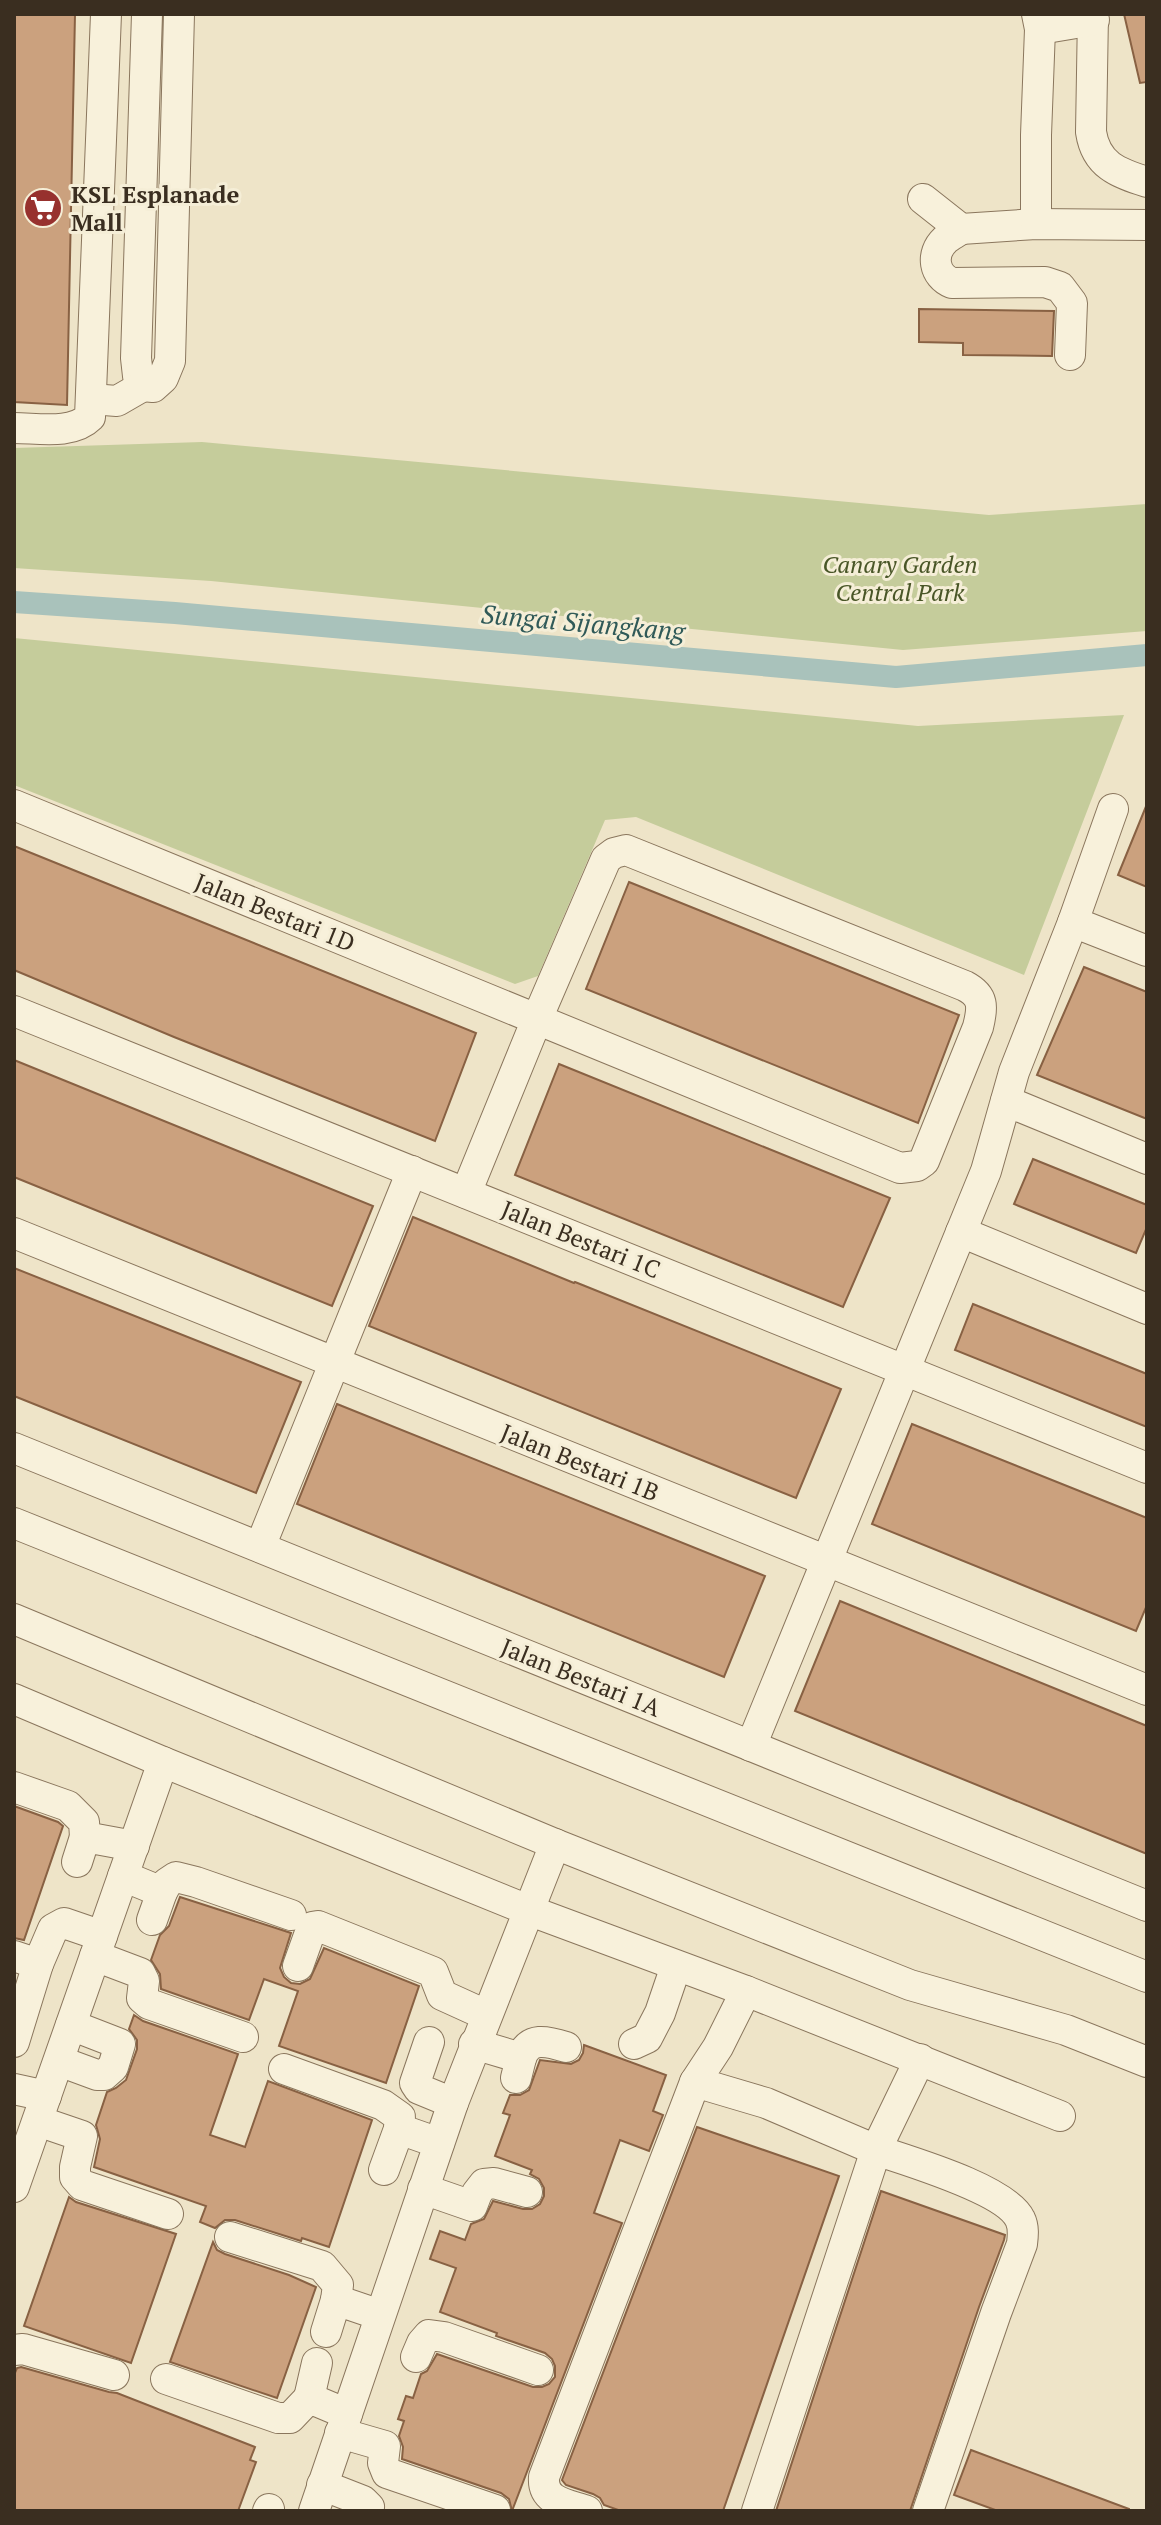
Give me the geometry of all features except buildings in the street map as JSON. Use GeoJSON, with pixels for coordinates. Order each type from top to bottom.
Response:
{"type":"FeatureCollection","features":[{"type":"Feature","properties":{"kind":"street"},"geometry":{"type":"LineString","coordinates":[[14,428],[62,429],[83,425],[90,417],[106,14]]}},
{"type":"Feature","properties":{"kind":"street"},"geometry":{"type":"LineString","coordinates":[[143,386],[138,376],[136,358],[147,14]]}},
{"type":"Feature","properties":{"kind":"street"},"geometry":{"type":"LineString","coordinates":[[91,399],[117,401],[143,386],[153,387],[163,378],[170,361],[179,14]]}},
{"type":"Feature","properties":{"kind":"street"},"geometry":{"type":"LineString","coordinates":[[1036,224],[1038,22],[1093,17],[1093,147],[1106,164],[1123,175],[1147,182]]}},
{"type":"Feature","properties":{"kind":"street"},"geometry":{"type":"LineString","coordinates":[[923,199],[961,229]]}},
{"type":"Feature","properties":{"kind":"street"},"geometry":{"type":"LineString","coordinates":[[1070,355],[1072,303],[1060,287],[1045,282],[952,283],[938,273],[935,258],[939,248],[961,229],[1036,224],[1147,225]]}},
{"type":"Feature","properties":{"kind":"street","name":"Jalan Bestari 1D"},"geometry":{"type":"LineString","coordinates":[[14,805],[900,1168],[917,1166],[924,1161],[982,1012],[982,999],[965,986],[626,850],[606,859],[537,1019]]}},
{"type":"Feature","properties":{"kind":"street"},"geometry":{"type":"LineString","coordinates":[[751,1746],[986,1171],[1029,1032],[1073,922],[1113,809]]}},
{"type":"Feature","properties":{"kind":"street"},"geometry":{"type":"LineString","coordinates":[[1073,922],[1147,951]]}},
{"type":"Feature","properties":{"kind":"street","name":"Jalan Bestari 1C"},"geometry":{"type":"LineString","coordinates":[[14,1011],[1147,1468]]}},
{"type":"Feature","properties":{"kind":"street"},"geometry":{"type":"LineString","coordinates":[[466,1193],[537,1019]]}},
{"type":"Feature","properties":{"kind":"street"},"geometry":{"type":"LineString","coordinates":[[1006,1101],[1147,1159]]}},
{"type":"Feature","properties":{"kind":"street"},"geometry":{"type":"LineString","coordinates":[[260,1547],[412,1171]]}},
{"type":"Feature","properties":{"kind":"street"},"geometry":{"type":"LineString","coordinates":[[961,1232],[1147,1309]]}},
{"type":"Feature","properties":{"kind":"street","name":"Jalan Bestari 1B"},"geometry":{"type":"LineString","coordinates":[[14,1233],[1147,1690]]}},
{"type":"Feature","properties":{"kind":"street","name":"Jalan Bestari 1A"},"geometry":{"type":"LineString","coordinates":[[14,1448],[1147,1906]]}},
{"type":"Feature","properties":{"kind":"street"},"geometry":{"type":"LineString","coordinates":[[14,1523],[1147,1977]]}},
{"type":"Feature","properties":{"kind":"street"},"geometry":{"type":"LineString","coordinates":[[14,1619],[555,1844],[910,1985],[1066,2030],[1147,2062]]}},
{"type":"Feature","properties":{"kind":"street"},"geometry":{"type":"LineString","coordinates":[[14,1699],[528,1910],[746,1991],[1060,2116]]}},
{"type":"Feature","properties":{"kind":"street"},"geometry":{"type":"LineString","coordinates":[[16,2173],[42,2108],[163,1762]]}},
{"type":"Feature","properties":{"kind":"street"},"geometry":{"type":"LineString","coordinates":[[14,1787],[68,1806],[84,1822],[81,1850],[134,1846]]}},
{"type":"Feature","properties":{"kind":"street"},"geometry":{"type":"LineString","coordinates":[[368,2511],[369,2507],[363,2501],[318,2498],[474,2044],[555,1844]]}},
{"type":"Feature","properties":{"kind":"street"},"geometry":{"type":"LineString","coordinates":[[123,1876],[157,1906],[167,1883],[176,1877],[291,1915]]}},
{"type":"Feature","properties":{"kind":"street"},"geometry":{"type":"LineString","coordinates":[[125,2031],[65,2043],[16,2035],[26,1960],[58,1925],[73,1924],[99,1946],[140,1973],[144,1981],[142,1998],[149,2004],[243,2037]]}},
{"type":"Feature","properties":{"kind":"street"},"geometry":{"type":"LineString","coordinates":[[298,1966],[312,1927],[318,1926],[433,1972],[442,1995],[486,2015]]}},
{"type":"Feature","properties":{"kind":"street"},"geometry":{"type":"LineString","coordinates":[[634,2044],[647,2038],[660,2013],[676,1966]]}},
{"type":"Feature","properties":{"kind":"street"},"geometry":{"type":"LineString","coordinates":[[587,2511],[546,2494],[544,2477],[695,2082],[718,2047],[746,1991]]}},
{"type":"Feature","properties":{"kind":"street"},"geometry":{"type":"LineString","coordinates":[[474,2044],[518,2068],[524,2048],[536,2042],[546,2041],[566,2047]]}},
{"type":"Feature","properties":{"kind":"street"},"geometry":{"type":"LineString","coordinates":[[429,2042],[415,2083],[419,2089],[453,2103]]}},
{"type":"Feature","properties":{"kind":"street"},"geometry":{"type":"LineString","coordinates":[[757,2511],[876,2150],[920,2059]]}},
{"type":"Feature","properties":{"kind":"street"},"geometry":{"type":"LineString","coordinates":[[284,2069],[394,2110],[400,2117],[399,2129],[384,2170]]}},
{"type":"Feature","properties":{"kind":"street"},"geometry":{"type":"LineString","coordinates":[[695,2082],[766,2103],[876,2150],[979,2187],[1012,2209],[1021,2220],[1022,2244],[928,2511]]}},
{"type":"Feature","properties":{"kind":"street"},"geometry":{"type":"LineString","coordinates":[[14,2089],[42,2108],[86,2124],[75,2167],[75,2177],[82,2185],[168,2214]]}},
{"type":"Feature","properties":{"kind":"street"},"geometry":{"type":"LineString","coordinates":[[399,2129],[439,2143]]}},
{"type":"Feature","properties":{"kind":"street"},"geometry":{"type":"LineString","coordinates":[[423,2189],[469,2214],[484,2184],[494,2183],[527,2192]]}},
{"type":"Feature","properties":{"kind":"street"},"geometry":{"type":"LineString","coordinates":[[230,2237],[322,2266],[338,2285],[326,2332]]}},
{"type":"Feature","properties":{"kind":"street"},"geometry":{"type":"LineString","coordinates":[[336,2300],[376,2328],[414,2369],[422,2343],[429,2335],[444,2337],[538,2370]]}},
{"type":"Feature","properties":{"kind":"street"},"geometry":{"type":"LineString","coordinates":[[14,2350],[23,2349],[114,2375]]}},
{"type":"Feature","properties":{"kind":"street"},"geometry":{"type":"LineString","coordinates":[[166,2379],[278,2418],[290,2418],[309,2398],[317,2363]]}},
{"type":"Feature","properties":{"kind":"street"},"geometry":{"type":"LineString","coordinates":[[309,2398],[343,2423],[388,2438],[383,2463],[387,2473],[495,2510]]}},
{"type":"Feature","properties":{"kind":"green space","name":"Canary Garden Central Park"},"geometry":{"type":"Polygon","coordinates":[[[202,442],[989,515],[1147,504],[1147,631],[903,650],[211,581],[14,568],[14,448],[202,442]]]}},
{"type":"Feature","properties":{"kind":"green space"},"geometry":{"type":"Polygon","coordinates":[[[14,638],[918,726],[1124,715],[1024,975],[636,817],[605,820],[538,976],[515,984],[14,785],[14,638]]]}},
{"type":"Feature","properties":{"kind":"waterway","name":"Sungai Sijangkang"},"geometry":{"type":"LineString","coordinates":[[14,602],[175,613],[896,677],[1147,655]]}},
{"type":"Feature","properties":{"kind":"place","name":"KSL Esplanade Mall"},"geometry":{"type":"Point","coordinates":[43,208]}}]}
